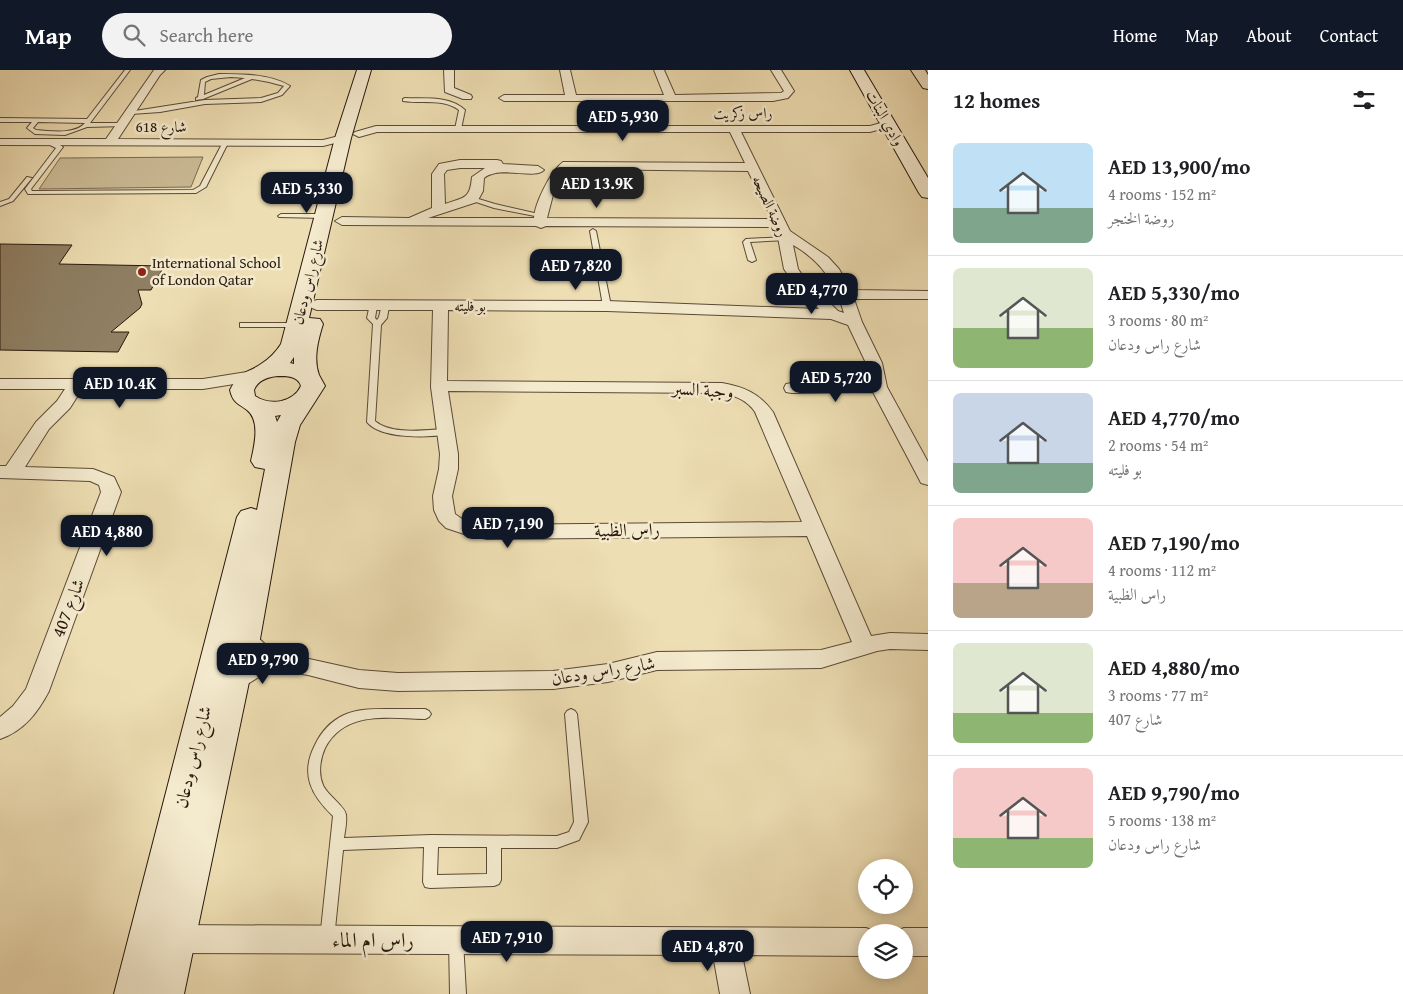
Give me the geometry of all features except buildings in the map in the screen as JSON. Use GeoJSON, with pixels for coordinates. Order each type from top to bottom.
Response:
{"type":"FeatureCollection","features":[{"type":"Feature","properties":{"kind":"street","name":"شارع راس ودعان"},"geometry":{"type":"LineString","coordinates":[[336,240],[333,219],[347,197],[364,70]]}},
{"type":"Feature","properties":{"kind":"street","name":"شارع راس ودعان"},"geometry":{"type":"LineString","coordinates":[[163,994],[162,939],[269,442],[268,426],[255,388],[288,351],[333,219],[373,70]]}},
{"type":"Feature","properties":{"kind":"street"},"geometry":{"type":"LineString","coordinates":[[449,70],[449,90],[467,97]]}},
{"type":"Feature","properties":{"kind":"street"},"geometry":{"type":"LineString","coordinates":[[566,70],[571,98]]}},
{"type":"Feature","properties":{"kind":"street"},"geometry":{"type":"LineString","coordinates":[[659,70],[670,98]]}},
{"type":"Feature","properties":{"kind":"street"},"geometry":{"type":"LineString","coordinates":[[504,98],[571,98],[623,102],[670,98],[779,97],[789,91],[776,70]]}},
{"type":"Feature","properties":{"kind":"street","name":"وادي البنات"},"geometry":{"type":"LineString","coordinates":[[858,70],[928,193]]}},
{"type":"Feature","properties":{"kind":"street"},"geometry":{"type":"LineString","coordinates":[[918,70],[928,86]]}},
{"type":"Feature","properties":{"kind":"street"},"geometry":{"type":"LineString","coordinates":[[110,142],[157,71]]}},
{"type":"Feature","properties":{"kind":"street","name":"راس زكريت"},"geometry":{"type":"LineString","coordinates":[[356,135],[458,129],[631,125],[891,129]]}},
{"type":"Feature","properties":{"kind":"street","name":"روضة الصيحه"},"geometry":{"type":"LineString","coordinates":[[733,128],[784,232],[791,269],[810,294],[833,314],[854,322]]}},
{"type":"Feature","properties":{"kind":"street","name":"شارع 618"},"geometry":{"type":"LineString","coordinates":[[0,142],[53,144],[110,142],[322,143],[356,135]]}},
{"type":"Feature","properties":{"kind":"street"},"geometry":{"type":"LineString","coordinates":[[439,209],[438,174],[443,167],[460,164],[753,167]]}},
{"type":"Feature","properties":{"kind":"street"},"geometry":{"type":"LineString","coordinates":[[541,219],[547,191],[562,168],[567,165]]}},
{"type":"Feature","properties":{"kind":"street"},"geometry":{"type":"LineString","coordinates":[[412,222],[439,209],[472,198],[477,192],[478,177],[485,172],[498,169],[538,170]]}},
{"type":"Feature","properties":{"kind":"street"},"geometry":{"type":"LineString","coordinates":[[333,219],[412,222],[541,219],[784,232],[818,253],[832,268],[843,285],[854,322],[874,363],[880,387],[928,479]]}},
{"type":"Feature","properties":{"kind":"street","name":"شارع راس ودعان"},"geometry":{"type":"LineString","coordinates":[[135,994],[162,939],[245,640],[283,442],[288,425],[305,389],[305,352],[331,259]]}},
{"type":"Feature","properties":{"kind":"street"},"geometry":{"type":"LineString","coordinates":[[846,294],[928,295]]}},
{"type":"Feature","properties":{"kind":"street","name":"بو فليته"},"geometry":{"type":"LineString","coordinates":[[317,306],[607,306],[833,314]]}},
{"type":"Feature","properties":{"kind":"street","name":"راس الظبية"},"geometry":{"type":"LineString","coordinates":[[441,306],[439,386],[449,462],[442,504],[446,517],[452,522],[487,532],[813,529]]}},
{"type":"Feature","properties":{"kind":"street"},"geometry":{"type":"LineString","coordinates":[[0,384],[64,389],[203,392],[255,388],[291,369],[305,389],[279,408],[255,388],[204,384],[64,389],[0,393]]}},
{"type":"Feature","properties":{"kind":"street","name":"وجبة السبر"},"geometry":{"type":"LineString","coordinates":[[439,386],[722,388],[744,393],[753,398],[764,412],[864,647]]}},
{"type":"Feature","properties":{"kind":"street"},"geometry":{"type":"LineString","coordinates":[[792,388],[880,387]]}},
{"type":"Feature","properties":{"kind":"street","name":"شارع 407"},"geometry":{"type":"LineString","coordinates":[[6,472],[42,426],[60,409],[64,389]]}},
{"type":"Feature","properties":{"kind":"street","name":"شارع 407"},"geometry":{"type":"LineString","coordinates":[[0,729],[18,717],[30,704],[37,691],[111,492],[107,481],[93,475],[6,472]]}},
{"type":"Feature","properties":{"kind":"street","name":"شارع راس ودعان"},"geometry":{"type":"LineString","coordinates":[[245,640],[259,652],[278,661],[370,681],[528,681],[608,673],[658,661],[821,659],[890,641],[928,642]]}},
{"type":"Feature","properties":{"kind":"street","name":"شارع راس ودعان"},"geometry":{"type":"LineString","coordinates":[[233,682],[254,668],[278,661]]}},
{"type":"Feature","properties":{"kind":"street","name":"راس ام الماء"},"geometry":{"type":"LineString","coordinates":[[162,939],[858,942]]}},
{"type":"Feature","properties":{"kind":"street"},"geometry":{"type":"LineString","coordinates":[[725,942],[735,994]]}},
{"type":"Feature","properties":{"kind":"street"},"geometry":{"type":"LineString","coordinates":[[913,942],[928,942]]}},
{"type":"Feature","properties":{"kind":"lane"},"geometry":{"type":"LineString","coordinates":[[36,121],[30,129],[38,132],[70,132],[80,129],[87,123],[128,70]]}},
{"type":"Feature","properties":{"kind":"lane"},"geometry":{"type":"LineString","coordinates":[[130,112],[154,111],[189,104],[260,100],[280,94],[287,88],[285,84],[230,74],[209,77],[203,81],[201,98]]}},
{"type":"Feature","properties":{"kind":"lane"},"geometry":{"type":"LineString","coordinates":[[189,104],[251,78]]}},
{"type":"Feature","properties":{"kind":"lane"},"geometry":{"type":"LineString","coordinates":[[405,100],[439,102],[458,106],[462,110],[458,129]]}},
{"type":"Feature","properties":{"kind":"lane"},"geometry":{"type":"LineString","coordinates":[[0,120],[122,125]]}},
{"type":"Feature","properties":{"kind":"lane"},"geometry":{"type":"LineString","coordinates":[[0,204],[13,198],[53,144],[60,147],[28,189],[30,193],[194,192],[203,186],[225,143]]}},
{"type":"Feature","properties":{"kind":"lane"},"geometry":{"type":"LineString","coordinates":[[472,198],[541,219]]}},
{"type":"Feature","properties":{"kind":"lane"},"geometry":{"type":"LineString","coordinates":[[281,216],[333,219]]}},
{"type":"Feature","properties":{"kind":"lane"},"geometry":{"type":"LineString","coordinates":[[593,231],[607,306]]}},
{"type":"Feature","properties":{"kind":"lane"},"geometry":{"type":"LineString","coordinates":[[752,260],[746,242],[748,240],[784,232]]}},
{"type":"Feature","properties":{"kind":"lane"},"geometry":{"type":"LineString","coordinates":[[377,324],[372,318],[379,306]]}},
{"type":"Feature","properties":{"kind":"lane"},"geometry":{"type":"LineString","coordinates":[[379,306],[383,318],[377,324],[372,422],[374,426],[384,431],[445,432]]}},
{"type":"Feature","properties":{"kind":"lane"},"geometry":{"type":"LineString","coordinates":[[243,325],[297,325]]}},
{"type":"Feature","properties":{"kind":"lane"},"geometry":{"type":"LineString","coordinates":[[327,940],[340,814],[323,797],[313,776],[316,753],[329,732],[350,718],[379,714],[426,714]]}},
{"type":"Feature","properties":{"kind":"lane"},"geometry":{"type":"LineString","coordinates":[[338,844],[431,841],[557,842],[574,836],[581,822],[571,714]]}},
{"type":"Feature","properties":{"kind":"lane"},"geometry":{"type":"LineString","coordinates":[[431,841],[430,882],[494,880],[494,842]]}},
{"type":"Feature","properties":{"kind":"lane"},"geometry":{"type":"LineString","coordinates":[[456,940],[458,994]]}},
{"type":"Feature","properties":{"kind":"shaded area"},"geometry":{"type":"Polygon","coordinates":[[[203,157],[191,187],[39,189],[60,158],[203,157]]]}},
{"type":"Feature","properties":{"kind":"place","name":"International School of London Qatar"},"geometry":{"type":"Point","coordinates":[142,272]}}]}
